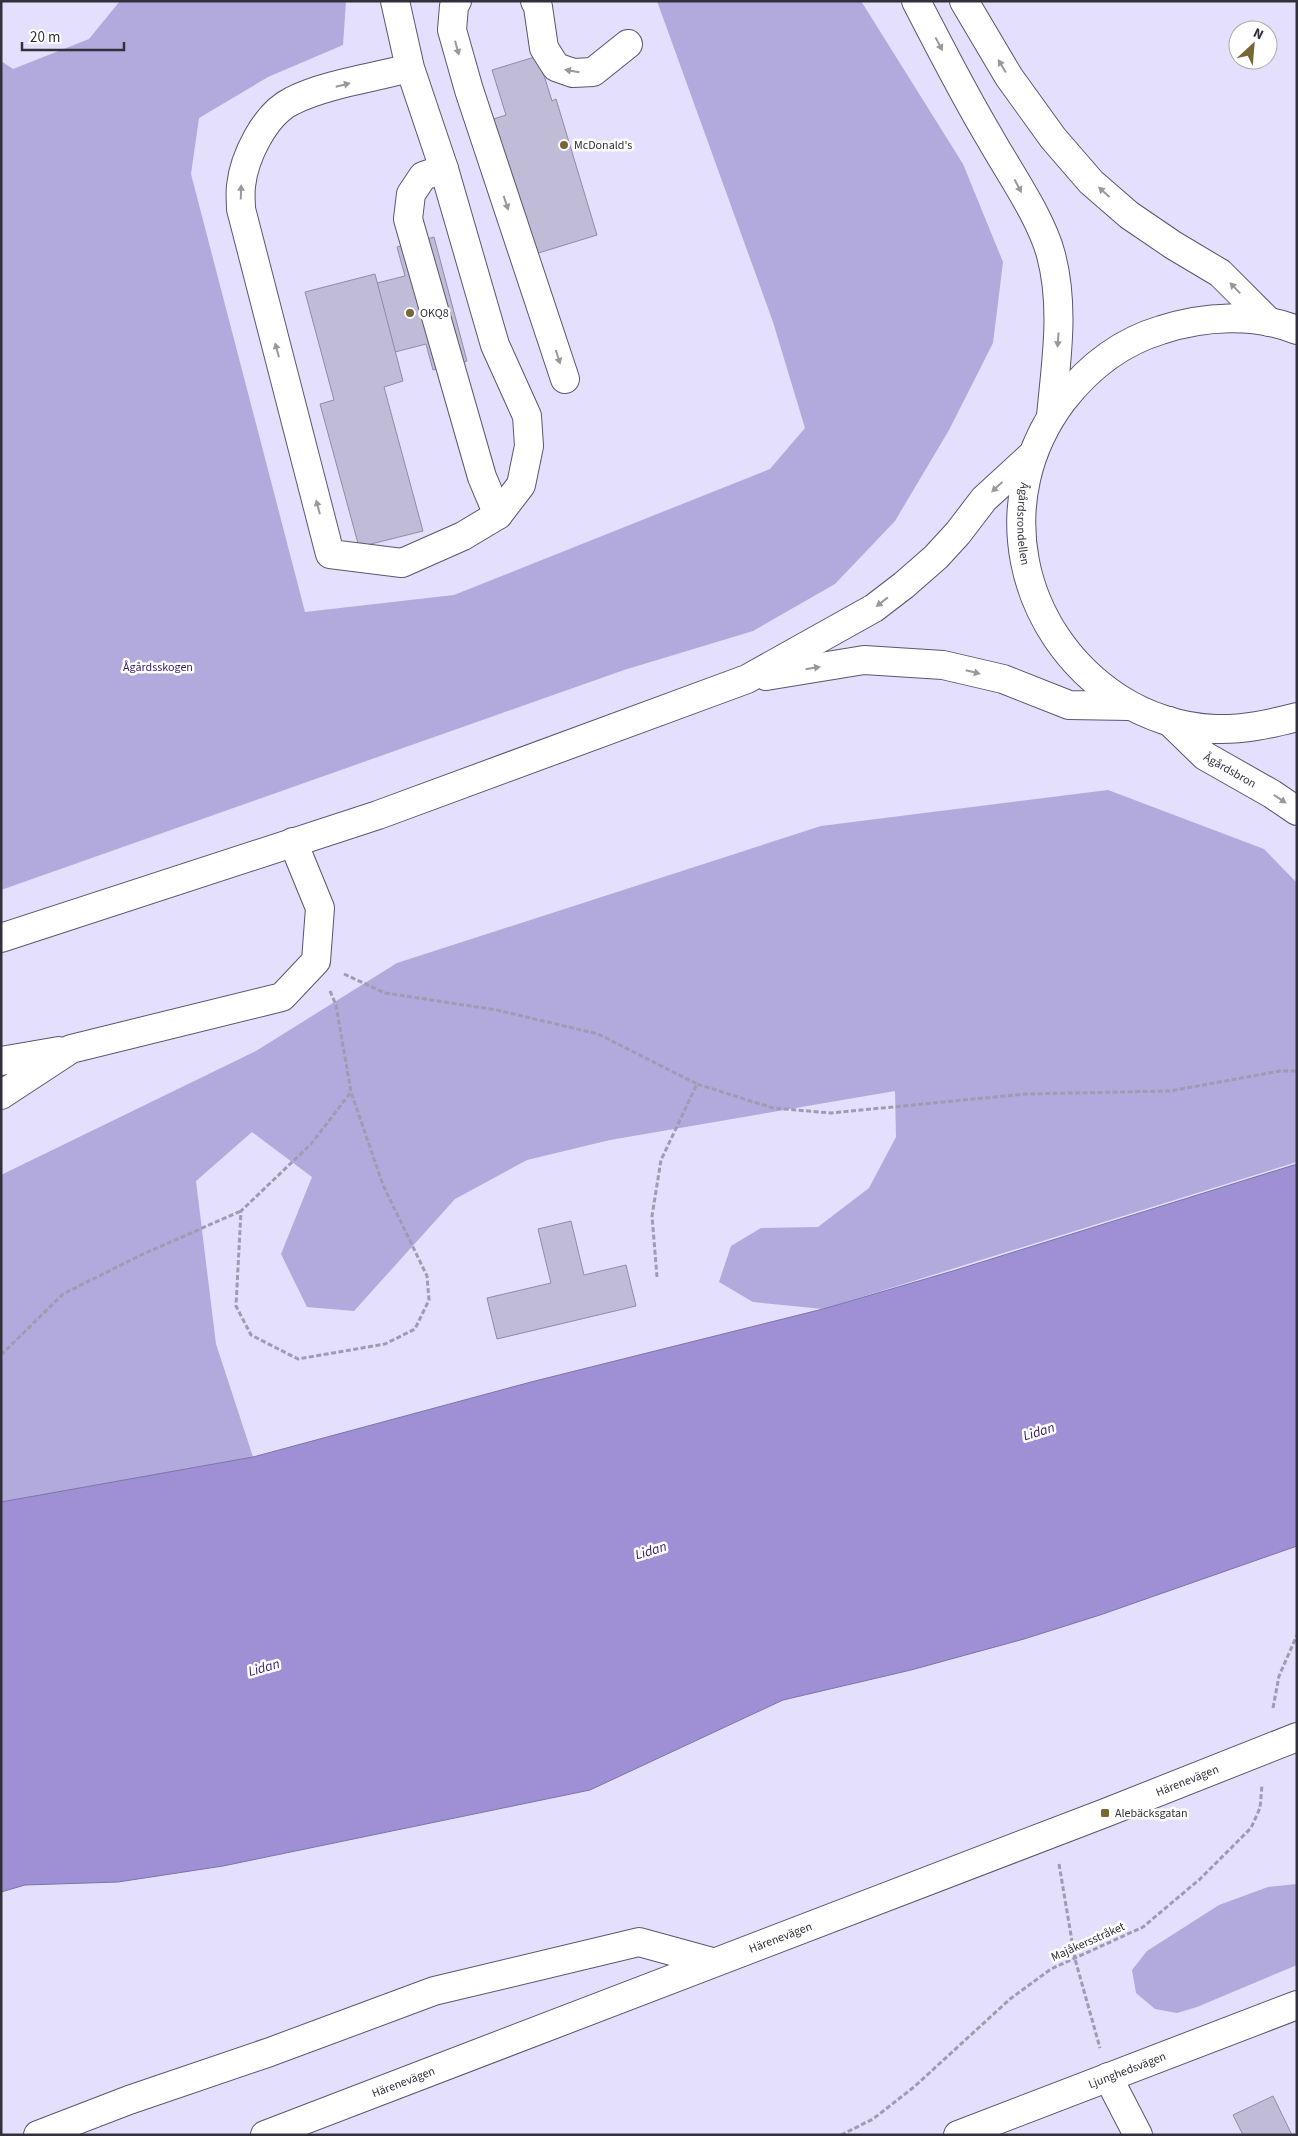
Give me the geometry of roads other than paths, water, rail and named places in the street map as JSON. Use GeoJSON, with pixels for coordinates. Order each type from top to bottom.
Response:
{"type":"FeatureCollection","features":[{"type":"Feature","properties":{"kind":"main road"},"geometry":{"type":"LineString","coordinates":[[395,1],[410,68],[444,169],[496,345],[527,416],[529,446],[520,485],[498,515],[463,536],[402,563],[330,554],[241,209],[241,185],[246,165],[258,136],[272,116],[291,101],[318,91],[410,68]]}},
{"type":"Feature","properties":{"kind":"main road"},"geometry":{"type":"LineString","coordinates":[[457,1],[454,6],[452,30],[469,90],[565,379]]}},
{"type":"Feature","properties":{"kind":"main road"},"geometry":{"type":"LineString","coordinates":[[534,1],[538,8],[544,48],[556,67],[573,73],[593,72],[628,44]]}},
{"type":"Feature","properties":{"kind":"main road"},"geometry":{"type":"LineString","coordinates":[[916,1],[989,137],[1012,174],[1050,253],[1060,313],[1051,416]]}},
{"type":"Feature","properties":{"kind":"main road"},"geometry":{"type":"LineString","coordinates":[[964,1],[1009,77],[1053,138],[1091,182],[1129,215],[1220,273],[1269,322]]}},
{"type":"Feature","properties":{"kind":"main road"},"geometry":{"type":"LineString","coordinates":[[444,169],[423,176],[411,194],[408,219],[482,478],[498,515]]}},
{"type":"Feature","properties":{"kind":"main road","name":"Ågårdsrondellen"},"geometry":{"type":"LineString","coordinates":[[1297,330],[1269,322],[1227,318],[1185,322],[1145,335],[1102,361],[1076,383],[1051,416],[1032,454],[1024,490],[1021,526],[1024,563],[1034,598],[1051,631],[1073,660],[1100,686],[1130,706],[1169,722],[1214,729],[1260,727],[1297,717]]}},
{"type":"Feature","properties":{"kind":"main road"},"geometry":{"type":"LineString","coordinates":[[1,938],[378,815],[747,679],[874,608],[904,585],[936,557],[958,533],[984,499],[1032,454]]}},
{"type":"Feature","properties":{"kind":"main road"},"geometry":{"type":"LineString","coordinates":[[747,679],[864,660],[943,665],[1003,680],[1070,705],[1130,706]]}},
{"type":"Feature","properties":{"kind":"main road","name":"Ågårdsbron"},"geometry":{"type":"LineString","coordinates":[[1169,722],[1205,756],[1272,794],[1297,811]]}},
{"type":"Feature","properties":{"kind":"main road"},"geometry":{"type":"LineString","coordinates":[[1,1061],[71,1049],[282,997],[316,961],[320,908],[294,842]]}},
{"type":"Feature","properties":{"kind":"main road"},"geometry":{"type":"LineString","coordinates":[[1,1095],[71,1049]]}},
{"type":"Feature","properties":{"kind":"main road","name":"Härenevägen"},"geometry":{"type":"LineString","coordinates":[[265,2135],[1297,1737]]}},
{"type":"Feature","properties":{"kind":"main road"},"geometry":{"type":"LineString","coordinates":[[38,2135],[129,2100],[270,2052],[434,1991],[640,1942],[712,1962]]}},
{"type":"Feature","properties":{"kind":"main road","name":"Ljunghedsvägen"},"geometry":{"type":"LineString","coordinates":[[958,2135],[1297,2005]]}},
{"type":"Feature","properties":{"kind":"main road"},"geometry":{"type":"LineString","coordinates":[[1108,2077],[1138,2135]]}},
{"type":"Feature","properties":{"kind":"water","name":"Lidan"},"geometry":{"type":"Polygon","coordinates":[[[1297,1164],[1297,1546],[1100,1615],[1024,1639],[911,1670],[783,1700],[590,1790],[223,1866],[118,1882],[25,1885],[1,1892],[1,1502],[253,1457],[531,1382],[823,1309],[956,1270],[1297,1164]]]}},
{"type":"Feature","properties":{"kind":"place","name":"McDonald's"},"geometry":{"type":"Point","coordinates":[564,145]}},
{"type":"Feature","properties":{"kind":"place","name":"OKQ8"},"geometry":{"type":"Point","coordinates":[410,313]}},
{"type":"Feature","properties":{"kind":"place","name":"Alebäcksgatan"},"geometry":{"type":"Point","coordinates":[1105,1813]}},
{"type":"Feature","properties":{"kind":"park label","name":"Ågårdsskogen"},"geometry":{"type":"Point","coordinates":[158,667]}}]}
